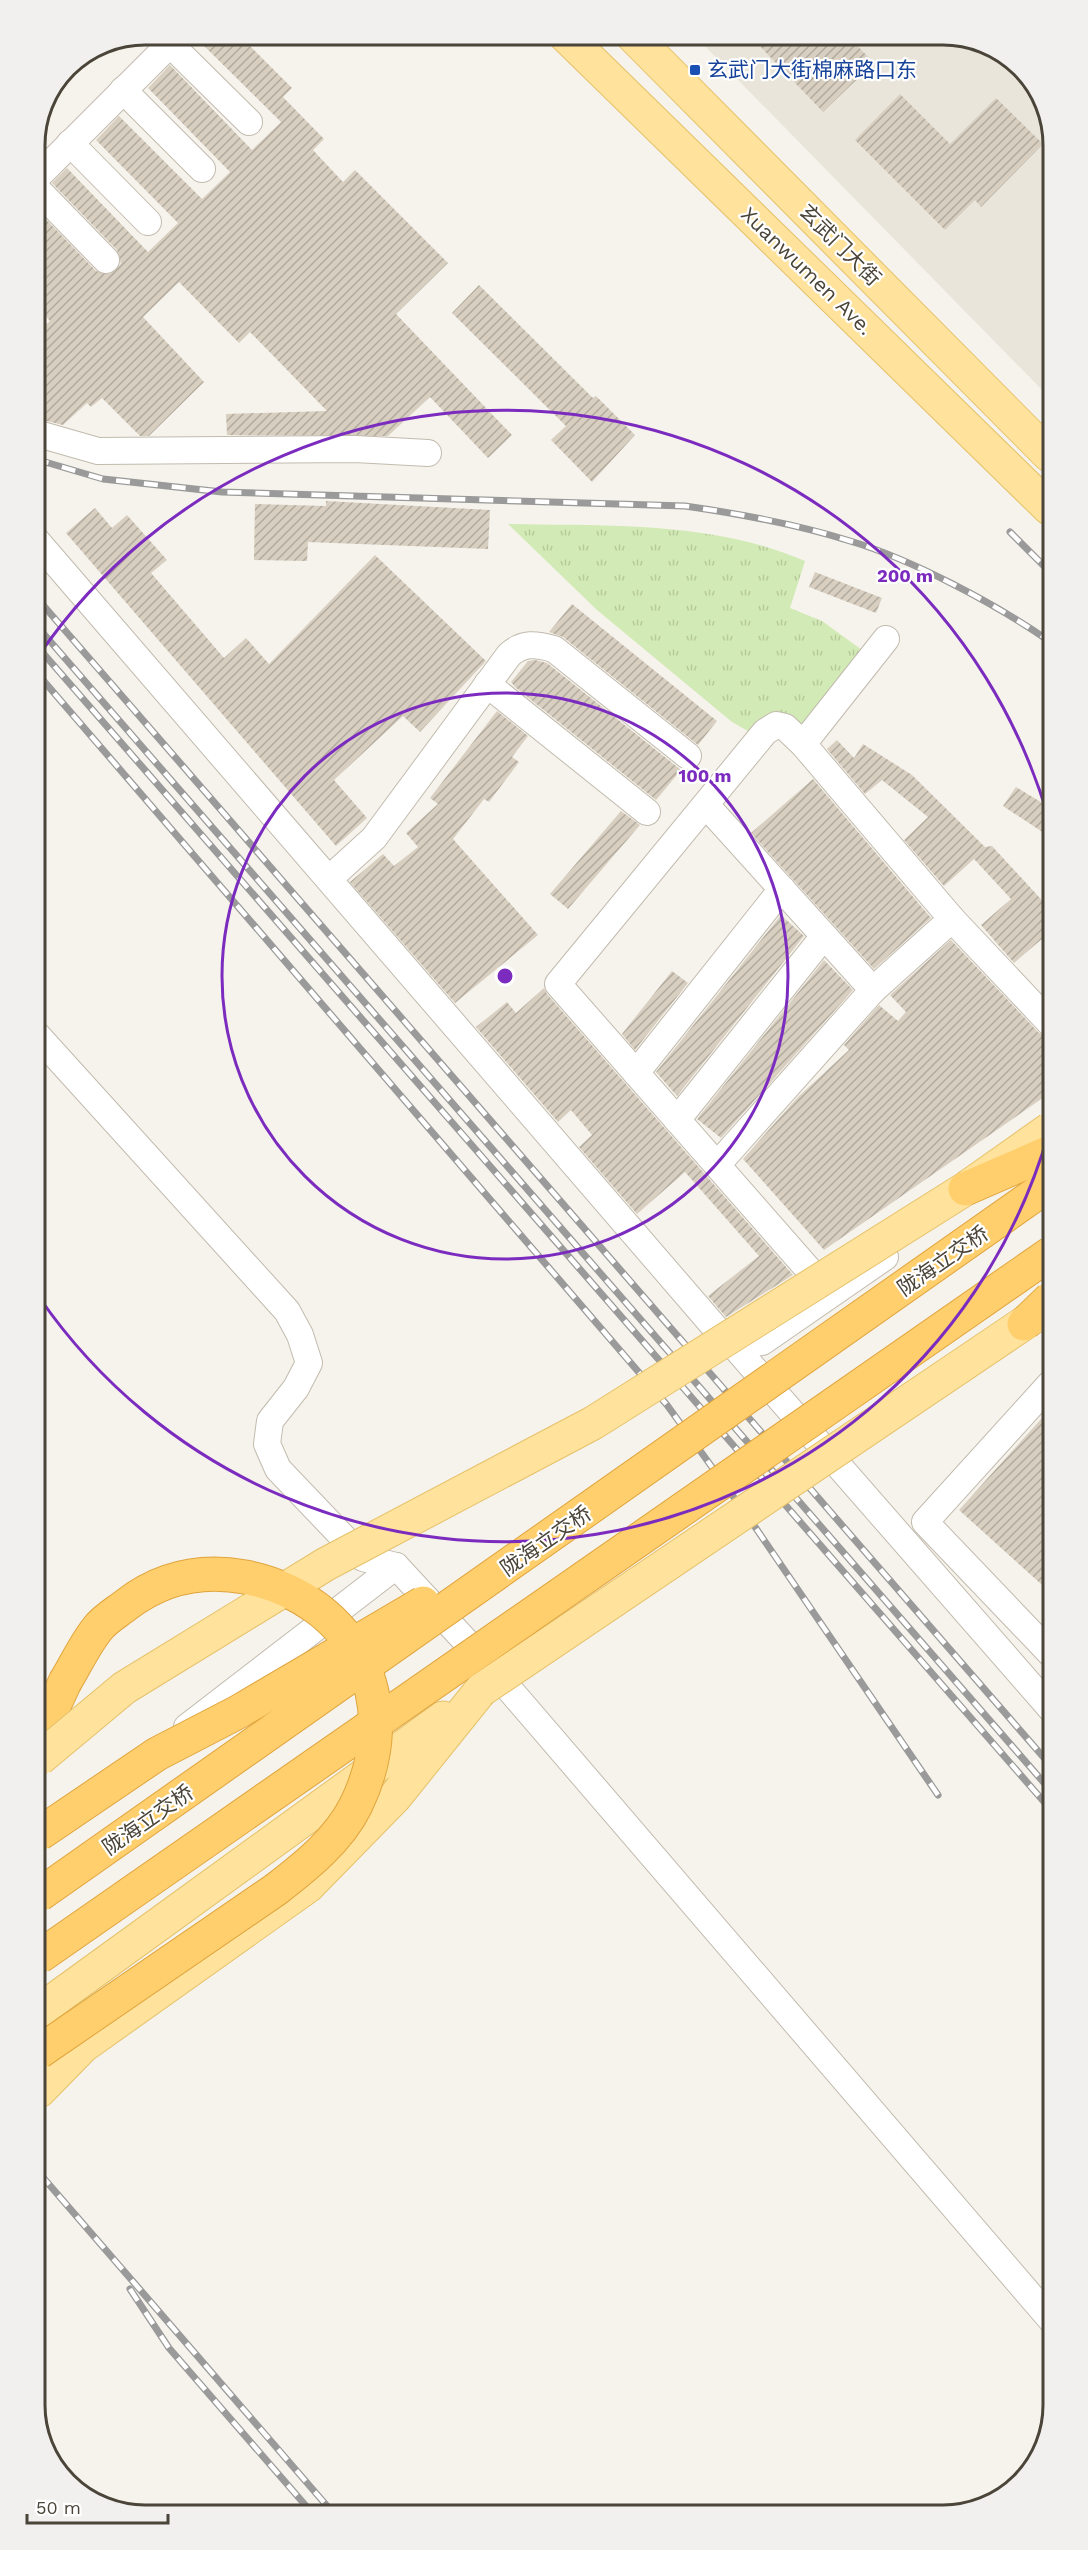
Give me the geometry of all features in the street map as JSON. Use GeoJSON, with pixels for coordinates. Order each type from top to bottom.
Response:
{"type":"FeatureCollection","features":[{"type":"Feature","properties":{"kind":"highway"},"geometry":{"type":"LineString","coordinates":[[965,1189],[1043,1155]]}},
{"type":"Feature","properties":{"kind":"highway","name":"陇海立交桥"},"geometry":{"type":"LineString","coordinates":[[45,1891],[634,1479],[1043,1189]]}},
{"type":"Feature","properties":{"kind":"highway"},"geometry":{"type":"LineString","coordinates":[[45,1953],[1043,1259]]}},
{"type":"Feature","properties":{"kind":"highway"},"geometry":{"type":"LineString","coordinates":[[1024,1324],[1043,1308]]}},
{"type":"Feature","properties":{"kind":"highway"},"geometry":{"type":"LineString","coordinates":[[45,1830],[157,1754],[238,1712],[634,1479]]}},
{"type":"Feature","properties":{"kind":"highway"},"geometry":{"type":"LineString","coordinates":[[45,1725],[65,1682],[99,1626],[161,1582],[190,1574],[226,1574],[257,1580],[298,1594],[323,1611],[342,1631],[357,1652],[372,1690],[377,1729],[374,1753],[356,1806],[326,1846],[276,1890],[45,2048]]}},
{"type":"Feature","properties":{"kind":"main road","name":"Xuanwumen Ave."},"geometry":{"type":"LineString","coordinates":[[576,45],[1041,487]]}},
{"type":"Feature","properties":{"kind":"main road","name":"玄武门大街"},"geometry":{"type":"LineString","coordinates":[[642,45],[1043,449]]}},
{"type":"Feature","properties":{"kind":"main road"},"geometry":{"type":"LineString","coordinates":[[45,1754],[134,1682],[326,1564],[593,1423],[965,1189],[1043,1134]]}},
{"type":"Feature","properties":{"kind":"main road"},"geometry":{"type":"LineString","coordinates":[[45,2008],[481,1690],[1024,1324]]}},
{"type":"Feature","properties":{"kind":"main road"},"geometry":{"type":"LineString","coordinates":[[45,2085],[83,2046],[308,1886],[395,1797],[481,1690]]}},
{"type":"Feature","properties":{"kind":"street"},"geometry":{"type":"LineString","coordinates":[[45,169],[169,45]]}},
{"type":"Feature","properties":{"kind":"street"},"geometry":{"type":"LineString","coordinates":[[171,45],[249,122]]}},
{"type":"Feature","properties":{"kind":"street"},"geometry":{"type":"LineString","coordinates":[[123,90],[202,169]]}},
{"type":"Feature","properties":{"kind":"street"},"geometry":{"type":"LineString","coordinates":[[70,143],[148,222]]}},
{"type":"Feature","properties":{"kind":"street"},"geometry":{"type":"LineString","coordinates":[[45,197],[106,260]]}},
{"type":"Feature","properties":{"kind":"street"},"geometry":{"type":"LineString","coordinates":[[45,436],[98,451],[355,449],[428,453]]}},
{"type":"Feature","properties":{"kind":"street"},"geometry":{"type":"LineString","coordinates":[[45,550],[717,1330],[735,1347],[1043,1700]]}},
{"type":"Feature","properties":{"kind":"street"},"geometry":{"type":"LineString","coordinates":[[803,744],[886,639]]}},
{"type":"Feature","properties":{"kind":"street"},"geometry":{"type":"LineString","coordinates":[[330,879],[374,838],[487,684],[518,646],[536,644],[554,649],[687,756]]}},
{"type":"Feature","properties":{"kind":"street"},"geometry":{"type":"LineString","coordinates":[[487,684],[647,812]]}},
{"type":"Feature","properties":{"kind":"street"},"geometry":{"type":"LineString","coordinates":[[831,1294],[558,984],[765,732],[776,725],[785,727],[803,744],[952,919],[1043,1016]]}},
{"type":"Feature","properties":{"kind":"street"},"geometry":{"type":"LineString","coordinates":[[706,805],[873,990]]}},
{"type":"Feature","properties":{"kind":"street"},"geometry":{"type":"LineString","coordinates":[[636,1073],[782,889]]}},
{"type":"Feature","properties":{"kind":"street"},"geometry":{"type":"LineString","coordinates":[[717,1165],[873,990],[952,919]]}},
{"type":"Feature","properties":{"kind":"street"},"geometry":{"type":"LineString","coordinates":[[677,1120],[824,936]]}},
{"type":"Feature","properties":{"kind":"street"},"geometry":{"type":"LineString","coordinates":[[45,1044],[287,1311],[300,1335],[309,1362],[296,1388],[270,1421],[267,1444],[278,1468],[363,1558],[396,1566],[498,1676],[1043,2310]]}},
{"type":"Feature","properties":{"kind":"street"},"geometry":{"type":"LineString","coordinates":[[735,1347],[762,1342],[1043,1147]]}},
{"type":"Feature","properties":{"kind":"street"},"geometry":{"type":"LineString","coordinates":[[828,1453],[1043,1306]]}},
{"type":"Feature","properties":{"kind":"street"},"geometry":{"type":"LineString","coordinates":[[1043,1392],[925,1522],[1043,1646]]}},
{"type":"Feature","properties":{"kind":"street"},"geometry":{"type":"LineString","coordinates":[[45,1836],[396,1566]]}},
{"type":"Feature","properties":{"kind":"shaded area"},"geometry":{"type":"Polygon","coordinates":[[[704,45],[950,45],[987,55],[1014,74],[1026,89],[1038,113],[1043,145],[1043,391],[704,45]]]}},
{"type":"Feature","properties":{"kind":"green space"},"geometry":{"type":"Polygon","coordinates":[[[508,524],[659,528],[697,532],[770,548],[805,561],[790,608],[822,621],[869,655],[794,747],[776,730],[758,737],[732,722],[597,610],[508,524]]]}},
{"type":"Feature","properties":{"kind":"building"},"geometry":{"type":"Polygon","coordinates":[[[203,45],[249,45],[292,88],[283,97],[324,139],[313,150],[343,182],[355,170],[448,263],[396,314],[512,435],[488,458],[430,397],[388,436],[227,435],[226,414],[327,411],[250,332],[239,343],[179,282],[143,317],[204,382],[149,436],[140,436],[102,398],[91,407],[87,403],[63,425],[45,420],[45,325],[50,321],[45,315],[45,218],[96,271],[110,274],[121,264],[117,250],[52,183],[67,168],[148,252],[178,223],[96,140],[119,116],[202,199],[230,172],[148,88],[170,65],[252,150],[281,122],[203,45]]]}},
{"type":"Feature","properties":{"kind":"building"},"geometry":{"type":"Polygon","coordinates":[[[759,45],[857,45],[874,63],[823,112],[759,45]]]}},
{"type":"Feature","properties":{"kind":"building"},"geometry":{"type":"Polygon","coordinates":[[[900,94],[950,144],[996,98],[1043,144],[981,207],[975,200],[945,230],[855,140],[900,94]]]}},
{"type":"Feature","properties":{"kind":"building"},"geometry":{"type":"Polygon","coordinates":[[[479,285],[593,398],[596,396],[635,435],[592,482],[551,440],[566,426],[452,313],[479,285]]]}},
{"type":"Feature","properties":{"kind":"building"},"geometry":{"type":"Polygon","coordinates":[[[326,501],[490,510],[488,549],[308,542],[307,561],[254,560],[255,504],[326,506],[326,501]]]}},
{"type":"Feature","properties":{"kind":"building"},"geometry":{"type":"Polygon","coordinates":[[[95,508],[112,528],[127,515],[167,560],[151,573],[224,658],[246,638],[269,664],[375,555],[486,661],[420,732],[403,716],[334,780],[367,818],[336,846],[66,533],[95,508]]]}},
{"type":"Feature","properties":{"kind":"building"},"geometry":{"type":"Polygon","coordinates":[[[815,572],[882,598],[876,613],[809,587],[815,572]]]}},
{"type":"Feature","properties":{"kind":"building"},"geometry":{"type":"Polygon","coordinates":[[[572,604],[717,721],[698,745],[563,637],[549,632],[572,604]]]}},
{"type":"Feature","properties":{"kind":"building"},"geometry":{"type":"Polygon","coordinates":[[[528,661],[547,663],[681,770],[656,800],[515,687],[511,682],[528,661]]]}},
{"type":"Feature","properties":{"kind":"building"},"geometry":{"type":"Polygon","coordinates":[[[497,711],[528,736],[512,757],[519,762],[489,802],[484,799],[453,839],[538,935],[455,1003],[350,882],[383,854],[394,866],[418,847],[406,833],[438,804],[430,798],[497,711]]]}},
{"type":"Feature","properties":{"kind":"building"},"geometry":{"type":"Polygon","coordinates":[[[837,740],[854,758],[863,744],[912,775],[985,847],[992,846],[1043,901],[1043,938],[1014,963],[981,925],[1011,899],[974,859],[944,886],[904,840],[928,817],[882,780],[865,794],[827,749],[837,740]]]}},
{"type":"Feature","properties":{"kind":"building"},"geometry":{"type":"Polygon","coordinates":[[[813,779],[931,918],[874,969],[751,833],[813,779]]]}},
{"type":"Feature","properties":{"kind":"building"},"geometry":{"type":"Polygon","coordinates":[[[1016,787],[1043,803],[1043,832],[1003,806],[1016,787]]]}},
{"type":"Feature","properties":{"kind":"building"},"geometry":{"type":"Polygon","coordinates":[[[621,811],[640,825],[568,909],[550,894],[621,811]]]}},
{"type":"Feature","properties":{"kind":"building"},"geometry":{"type":"Polygon","coordinates":[[[781,915],[804,936],[677,1096],[656,1072],[781,915]]]}},
{"type":"Feature","properties":{"kind":"building"},"geometry":{"type":"Polygon","coordinates":[[[951,940],[1043,1035],[1043,1098],[824,1250],[743,1159],[798,1097],[849,1050],[844,1045],[879,1005],[898,1021],[906,1012],[890,995],[951,940]]]}},
{"type":"Feature","properties":{"kind":"building"},"geometry":{"type":"Polygon","coordinates":[[[824,960],[853,990],[721,1138],[697,1119],[824,960]]]}},
{"type":"Feature","properties":{"kind":"building"},"geometry":{"type":"Polygon","coordinates":[[[672,971],[688,983],[635,1050],[622,1034],[672,971]]]}},
{"type":"Feature","properties":{"kind":"building"},"geometry":{"type":"Polygon","coordinates":[[[544,988],[793,1275],[726,1317],[708,1296],[759,1256],[685,1172],[637,1214],[579,1147],[592,1135],[571,1110],[558,1122],[476,1027],[507,1002],[516,1013],[544,988]]]}},
{"type":"Feature","properties":{"kind":"building"},"geometry":{"type":"Polygon","coordinates":[[[1043,1417],[1043,1586],[959,1510],[1043,1417]]]}},
{"type":"Feature","properties":{"kind":"railway"},"geometry":{"type":"LineString","coordinates":[[45,462],[103,479],[222,492],[685,506],[748,516],[830,535],[899,559],[979,598],[1043,637]]}},
{"type":"Feature","properties":{"kind":"railway"},"geometry":{"type":"LineString","coordinates":[[1010,532],[1043,565]]}},
{"type":"Feature","properties":{"kind":"railway"},"geometry":{"type":"LineString","coordinates":[[45,607],[1043,1757]]}},
{"type":"Feature","properties":{"kind":"railway"},"geometry":{"type":"LineString","coordinates":[[45,635],[1043,1782]]}},
{"type":"Feature","properties":{"kind":"railway"},"geometry":{"type":"LineString","coordinates":[[45,655],[1043,1801]]}},
{"type":"Feature","properties":{"kind":"railway"},"geometry":{"type":"LineString","coordinates":[[45,682],[667,1405],[751,1521],[938,1795]]}},
{"type":"Feature","properties":{"kind":"railway"},"geometry":{"type":"LineString","coordinates":[[45,2180],[326,2505]]}},
{"type":"Feature","properties":{"kind":"railway"},"geometry":{"type":"LineString","coordinates":[[130,2289],[169,2348],[305,2505]]}},
{"type":"Feature","properties":{"kind":"place","name":"玄武门大街棉麻路口东"},"geometry":{"type":"Point","coordinates":[695,70]}}]}
